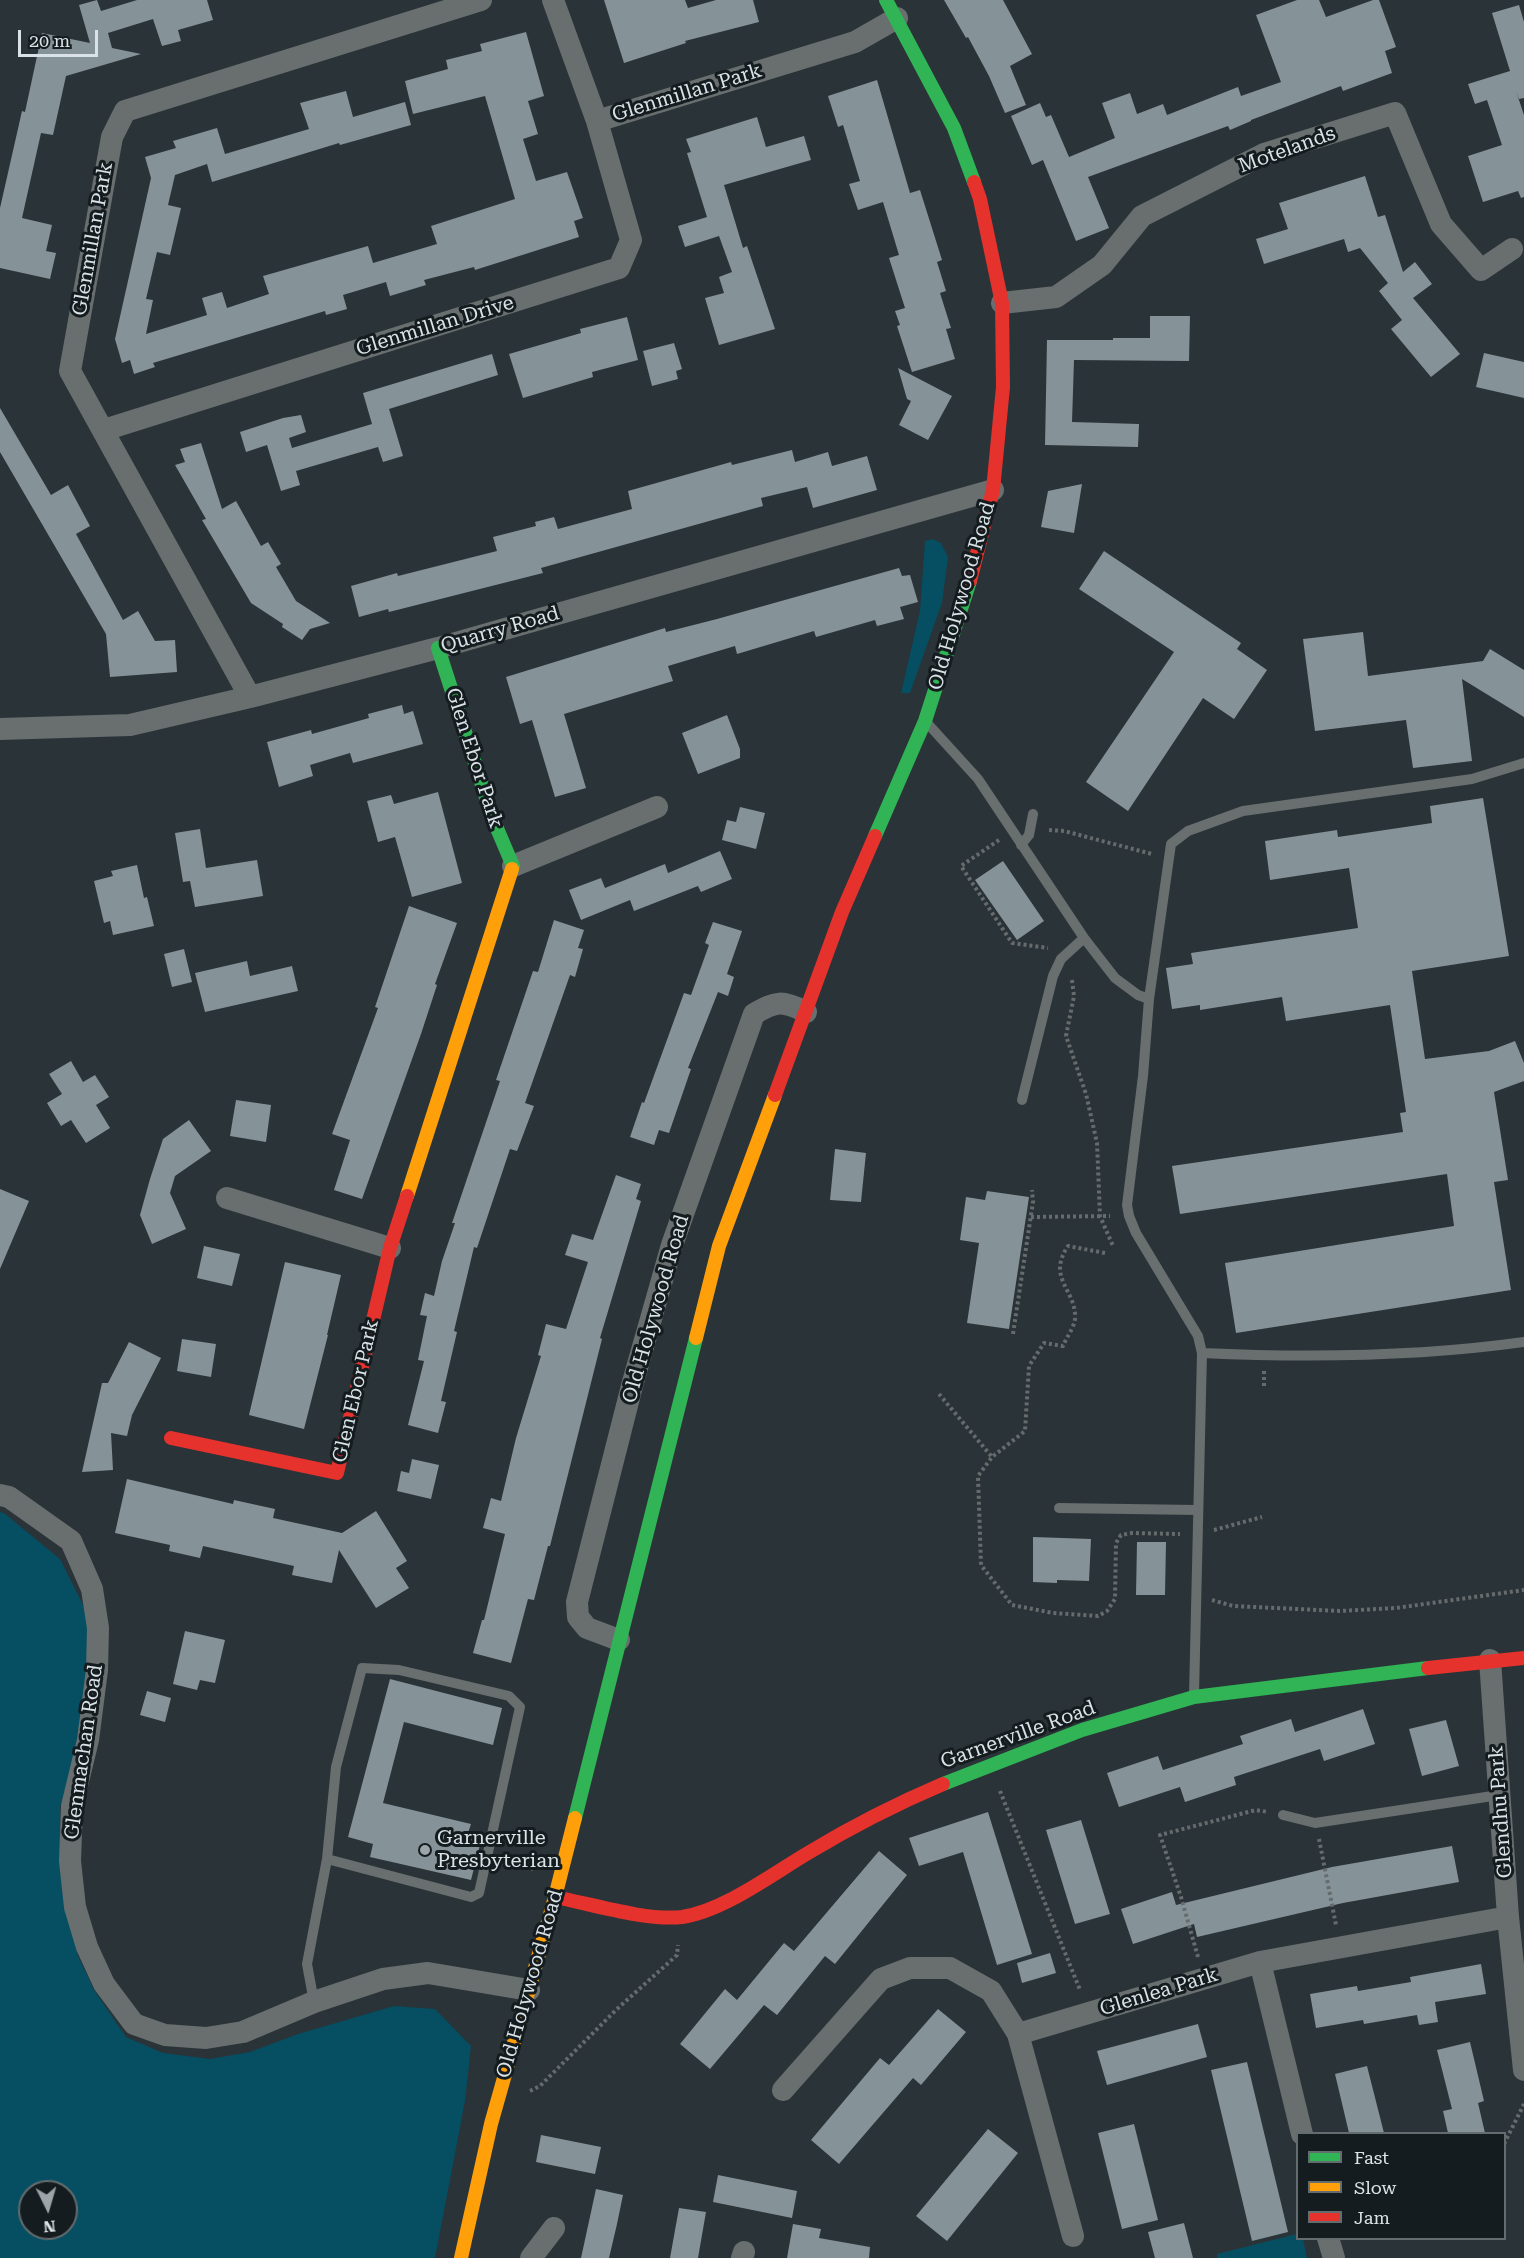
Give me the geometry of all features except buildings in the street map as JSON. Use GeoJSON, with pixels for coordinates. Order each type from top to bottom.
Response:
{"type":"FeatureCollection","features":[{"type":"Feature","properties":{"kind":"street","name":"Glenmillan Park"},"geometry":{"type":"LineString","coordinates":[[250,697],[70,371],[112,137],[125,111],[481,0]]}},
{"type":"Feature","properties":{"kind":"street","name":"Glenmillan Park"},"geometry":{"type":"LineString","coordinates":[[553,0],[597,121],[855,42],[892,9]]}},
{"type":"Feature","properties":{"kind":"street","name":"Old Holywood Road"},"geometry":{"type":"LineString","coordinates":[[461,2258],[494,2112],[555,1897],[719,1246],[842,912],[925,721],[977,561],[993,490],[1003,387],[1002,303],[980,199],[954,128],[892,9]]}},
{"type":"Feature","properties":{"kind":"street","name":"Motelands"},"geometry":{"type":"LineString","coordinates":[[1002,303],[1056,297],[1102,265],[1142,216],[1264,154],[1395,113],[1440,224],[1481,270],[1512,249]]}},
{"type":"Feature","properties":{"kind":"street","name":"Glenmillan Drive"},"geometry":{"type":"LineString","coordinates":[[104,430],[619,268],[631,240],[597,121]]}},
{"type":"Feature","properties":{"kind":"street","name":"Quarry Road"},"geometry":{"type":"LineString","coordinates":[[0,729],[130,725],[250,697],[438,648],[993,490]]}},
{"type":"Feature","properties":{"kind":"street","name":"Glen Ebor Park"},"geometry":{"type":"LineString","coordinates":[[171,1438],[337,1473],[390,1248],[513,866],[493,819],[438,648]]}},
{"type":"Feature","properties":{"kind":"street"},"geometry":{"type":"LineString","coordinates":[[513,866],[657,807]]}},
{"type":"Feature","properties":{"kind":"street","name":"Old Holywood Road"},"geometry":{"type":"LineString","coordinates":[[619,1640],[587,1628],[578,1617],[577,1602],[633,1382],[672,1245],[754,1014],[773,1002],[790,1004],[806,1012]]}},
{"type":"Feature","properties":{"kind":"street"},"geometry":{"type":"LineString","coordinates":[[227,1198],[390,1248]]}},
{"type":"Feature","properties":{"kind":"street","name":"Glenmachan Road"},"geometry":{"type":"LineString","coordinates":[[0,1495],[9,1497],[70,1541],[92,1589],[98,1628],[98,1670],[88,1740],[72,1806],[70,1861],[75,1907],[87,1947],[104,1984],[134,2024],[165,2035],[206,2038],[243,2032],[314,2002],[383,1979],[428,1973],[529,1990]]}},
{"type":"Feature","properties":{"kind":"street","name":"Garnerville Road"},"geometry":{"type":"LineString","coordinates":[[555,1897],[644,1915],[680,1917],[711,1910],[835,1837],[895,1805],[990,1764],[1082,1730],[1194,1697],[1490,1660],[1524,1658]]}},
{"type":"Feature","properties":{"kind":"street","name":"Glendhu Park"},"geometry":{"type":"LineString","coordinates":[[1490,1660],[1508,1917],[1524,2070]]}},
{"type":"Feature","properties":{"kind":"street","name":"Glenlea Park"},"geometry":{"type":"LineString","coordinates":[[1018,2034],[1260,1962],[1508,1917]]}},
{"type":"Feature","properties":{"kind":"street"},"geometry":{"type":"LineString","coordinates":[[1260,1962],[1302,2132]]}},
{"type":"Feature","properties":{"kind":"street"},"geometry":{"type":"LineString","coordinates":[[783,2090],[881,1979],[910,1968],[950,1968],[991,1990],[1018,2034],[1073,2236]]}},
{"type":"Feature","properties":{"kind":"street"},"geometry":{"type":"LineString","coordinates":[[531,2258],[554,2228]]}},
{"type":"Feature","properties":{"kind":"street"},"geometry":{"type":"LineString","coordinates":[[1329,2240],[1334,2258]]}},
{"type":"Feature","properties":{"kind":"lane"},"geometry":{"type":"LineString","coordinates":[[925,721],[978,780],[1084,938],[1115,978],[1138,995],[1149,999]]}},
{"type":"Feature","properties":{"kind":"lane"},"geometry":{"type":"LineString","coordinates":[[1194,1697],[1202,1353],[1198,1336],[1136,1233],[1127,1205],[1143,1076],[1149,999],[1171,844],[1188,831],[1243,811],[1472,779],[1524,763]]}},
{"type":"Feature","properties":{"kind":"lane"},"geometry":{"type":"LineString","coordinates":[[1021,845],[1029,835],[1033,814]]}},
{"type":"Feature","properties":{"kind":"lane"},"geometry":{"type":"LineString","coordinates":[[1022,1100],[1053,976],[1065,955],[1084,938]]}},
{"type":"Feature","properties":{"kind":"lane"},"geometry":{"type":"LineString","coordinates":[[1202,1353],[1331,1357],[1399,1355],[1524,1342]]}},
{"type":"Feature","properties":{"kind":"lane"},"geometry":{"type":"LineString","coordinates":[[1059,1508],[1197,1510]]}},
{"type":"Feature","properties":{"kind":"lane"},"geometry":{"type":"LineString","coordinates":[[314,2002],[307,1964],[327,1859],[336,1767],[362,1668],[399,1670],[509,1696],[520,1707],[479,1893],[471,1897],[327,1859]]}},
{"type":"Feature","properties":{"kind":"lane"},"geometry":{"type":"LineString","coordinates":[[1283,1815],[1315,1823],[1500,1795]]}},
{"type":"Feature","properties":{"kind":"path"},"geometry":{"type":"LineString","coordinates":[[1030,828],[1064,831],[1148,852],[1168,860]]}},
{"type":"Feature","properties":{"kind":"path"},"geometry":{"type":"LineString","coordinates":[[1012,831],[961,866],[1012,943],[1052,949],[1065,955],[1074,986],[1066,1036],[1086,1094],[1097,1143],[1100,1216],[1113,1246]]}},
{"type":"Feature","properties":{"kind":"path"},"geometry":{"type":"LineString","coordinates":[[1013,1334],[1033,1202],[1032,1190]]}},
{"type":"Feature","properties":{"kind":"path"},"geometry":{"type":"LineString","coordinates":[[1030,1217],[1129,1216]]}},
{"type":"Feature","properties":{"kind":"path"},"geometry":{"type":"LineString","coordinates":[[1105,1253],[1068,1246],[1062,1255],[1059,1275],[1073,1305],[1075,1321],[1063,1346],[1044,1343],[1029,1366],[1025,1431],[992,1457],[978,1476],[981,1565],[1012,1605],[1053,1613],[1098,1616],[1107,1611],[1115,1599],[1116,1542],[1121,1535],[1132,1533],[1197,1534],[1262,1516]]}},
{"type":"Feature","properties":{"kind":"path"},"geometry":{"type":"LineString","coordinates":[[939,1394],[992,1457]]}},
{"type":"Feature","properties":{"kind":"path"},"geometry":{"type":"LineString","coordinates":[[1196,1599],[1219,1601],[1233,1606],[1340,1611],[1396,1608],[1524,1590]]}},
{"type":"Feature","properties":{"kind":"path"},"geometry":{"type":"LineString","coordinates":[[990,1764],[1089,2013]]}},
{"type":"Feature","properties":{"kind":"path"},"geometry":{"type":"LineString","coordinates":[[1204,1978],[1181,1897],[1160,1835],[1256,1810],[1283,1815]]}},
{"type":"Feature","properties":{"kind":"path"},"geometry":{"type":"LineString","coordinates":[[1315,1823],[1341,1947]]}},
{"type":"Feature","properties":{"kind":"path"},"geometry":{"type":"LineString","coordinates":[[487,1860],[560,1875]]}},
{"type":"Feature","properties":{"kind":"path"},"geometry":{"type":"LineString","coordinates":[[494,2112],[540,2086],[616,2010],[677,1955],[680,1917]]}},
{"type":"Feature","properties":{"kind":"path"},"geometry":{"type":"LineString","coordinates":[[1506,2140],[1524,2104]]}},
{"type":"Feature","properties":{"kind":"shaded area"},"geometry":{"type":"Polygon","coordinates":[[[932,539],[941,543],[948,557],[942,603],[910,693],[901,693],[920,611],[925,541],[932,539]]]}},
{"type":"Feature","properties":{"kind":"shaded area"},"geometry":{"type":"Polygon","coordinates":[[[0,1512],[60,1559],[85,1609],[91,1656],[79,1741],[60,1807],[61,1864],[78,1956],[94,1990],[126,2037],[163,2053],[210,2059],[250,2052],[298,2034],[394,2006],[435,2009],[471,2046],[465,2101],[435,2258],[0,2258],[0,1512]]]}},
{"type":"Feature","properties":{"kind":"shaded area"},"geometry":{"type":"Polygon","coordinates":[[[1296,2234],[1296,2240],[1303,2240],[1307,2258],[1217,2258],[1217,2254],[1296,2234]]]}},
{"type":"Feature","properties":{"kind":"traffic: fast"},"geometry":{"type":"LineString","coordinates":[[886,0],[954,128],[974,182]]}},
{"type":"Feature","properties":{"kind":"traffic: fast"},"geometry":{"type":"LineString","coordinates":[[875,836],[925,721],[970,581]]}},
{"type":"Feature","properties":{"kind":"traffic: fast"},"geometry":{"type":"LineString","coordinates":[[438,648],[493,819],[513,866],[512,869]]}},
{"type":"Feature","properties":{"kind":"traffic: fast"},"geometry":{"type":"LineString","coordinates":[[575,1818],[696,1338]]}},
{"type":"Feature","properties":{"kind":"traffic: fast"},"geometry":{"type":"LineString","coordinates":[[943,1784],[1082,1730],[1194,1697],[1428,1668]]}},
{"type":"Feature","properties":{"kind":"traffic: slow"},"geometry":{"type":"LineString","coordinates":[[407,1196],[512,869]]}},
{"type":"Feature","properties":{"kind":"traffic: slow"},"geometry":{"type":"LineString","coordinates":[[696,1338],[719,1246],[775,1095]]}},
{"type":"Feature","properties":{"kind":"traffic: slow"},"geometry":{"type":"LineString","coordinates":[[461,2258],[491,2124],[575,1818]]}},
{"type":"Feature","properties":{"kind":"traffic: jam"},"geometry":{"type":"LineString","coordinates":[[970,581],[993,490],[1003,387],[1002,303],[980,199],[974,182]]}},
{"type":"Feature","properties":{"kind":"traffic: jam"},"geometry":{"type":"LineString","coordinates":[[775,1095],[842,912],[875,836]]}},
{"type":"Feature","properties":{"kind":"traffic: jam"},"geometry":{"type":"LineString","coordinates":[[171,1438],[337,1473],[390,1248],[407,1196]]}},
{"type":"Feature","properties":{"kind":"traffic: jam"},"geometry":{"type":"LineString","coordinates":[[1428,1668],[1524,1658]]}},
{"type":"Feature","properties":{"kind":"traffic: jam"},"geometry":{"type":"LineString","coordinates":[[555,1897],[652,1917],[682,1917],[698,1913],[730,1900],[857,1825],[943,1784]]}},
{"type":"Feature","properties":{"kind":"place","name":"Garnerville Presbyterian"},"geometry":{"type":"Point","coordinates":[425,1850]}}]}
